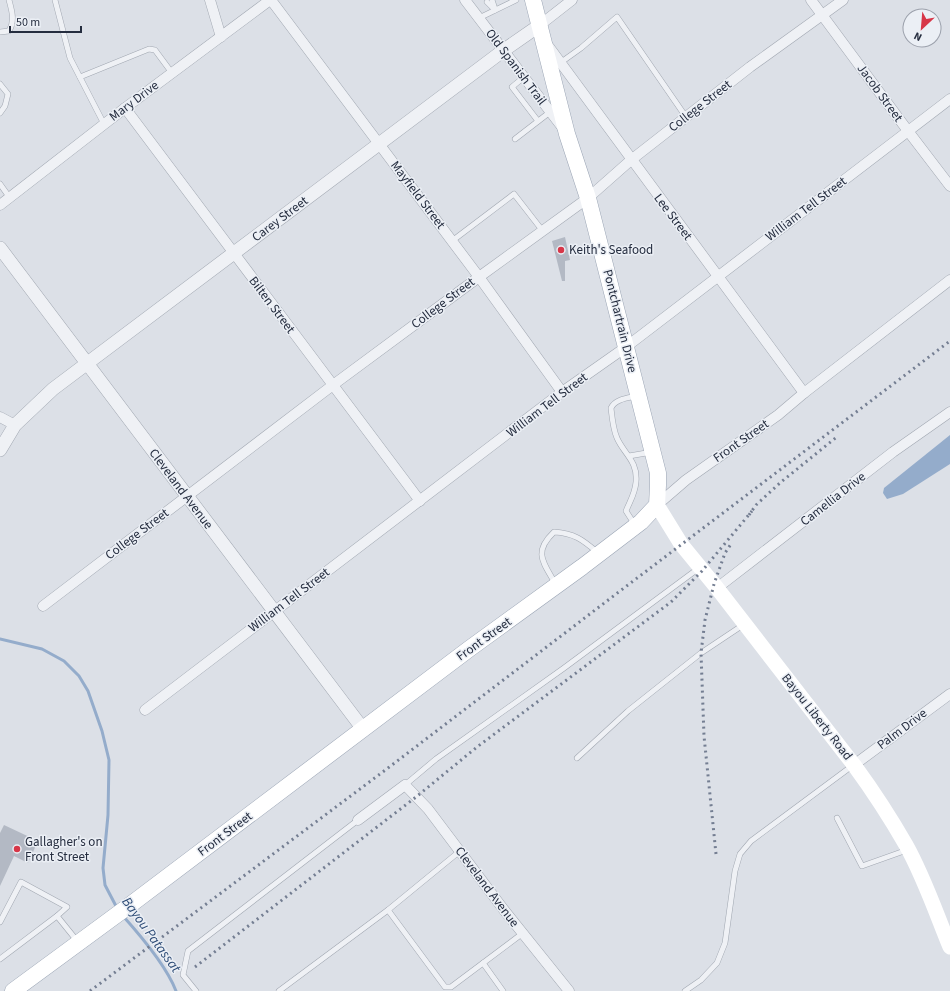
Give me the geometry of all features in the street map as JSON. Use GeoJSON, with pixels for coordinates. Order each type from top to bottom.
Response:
{"type":"FeatureCollection","features":[{"type":"Feature","properties":{"kind":"main road","name":"Pontchartrain Drive"},"geometry":{"type":"LineString","coordinates":[[533,0],[567,134],[588,198],[653,452],[658,473],[656,505]]}},
{"type":"Feature","properties":{"kind":"main road","name":"Front Street"},"geometry":{"type":"LineString","coordinates":[[13,991],[599,554],[635,526],[656,505]]}},
{"type":"Feature","properties":{"kind":"main road","name":"Bayou Liberty Road"},"geometry":{"type":"LineString","coordinates":[[656,505],[681,544],[717,588],[874,792],[908,849],[950,947]]}},
{"type":"Feature","properties":{"kind":"street"},"geometry":{"type":"LineString","coordinates":[[210,0],[221,37]]}},
{"type":"Feature","properties":{"kind":"street","name":"Mary Drive"},"geometry":{"type":"LineString","coordinates":[[0,205],[125,108],[271,0]]}},
{"type":"Feature","properties":{"kind":"street","name":"Mayfield Street"},"geometry":{"type":"LineString","coordinates":[[271,0],[380,144],[562,392]]}},
{"type":"Feature","properties":{"kind":"street","name":"Old Spanish Trail"},"geometry":{"type":"LineString","coordinates":[[465,0],[567,134]]}},
{"type":"Feature","properties":{"kind":"street","name":"Carey Street"},"geometry":{"type":"LineString","coordinates":[[0,450],[16,425],[53,389],[572,0]]}},
{"type":"Feature","properties":{"kind":"street","name":"Jacob Street"},"geometry":{"type":"LineString","coordinates":[[811,0],[950,186]]}},
{"type":"Feature","properties":{"kind":"street","name":"College Street"},"geometry":{"type":"LineString","coordinates":[[43,606],[333,385],[542,230],[588,198],[631,160],[750,67],[843,0]]}},
{"type":"Feature","properties":{"kind":"street","name":"Lee Street"},"geometry":{"type":"LineString","coordinates":[[544,41],[804,393]]}},
{"type":"Feature","properties":{"kind":"street","name":"William Tell Street"},"geometry":{"type":"LineString","coordinates":[[145,710],[562,392],[626,347],[950,99]]}},
{"type":"Feature","properties":{"kind":"street","name":"Bilten Street"},"geometry":{"type":"LineString","coordinates":[[125,108],[420,501]]}},
{"type":"Feature","properties":{"kind":"street","name":"Cleveland Avenue"},"geometry":{"type":"LineString","coordinates":[[0,248],[363,729]]}},
{"type":"Feature","properties":{"kind":"street","name":"Front Street"},"geometry":{"type":"LineString","coordinates":[[656,505],[686,480],[778,415],[804,393],[950,280]]}},
{"type":"Feature","properties":{"kind":"street","name":"Camellia Drive"},"geometry":{"type":"LineString","coordinates":[[717,588],[893,452],[950,412]]}},
{"type":"Feature","properties":{"kind":"street"},"geometry":{"type":"LineString","coordinates":[[0,418],[16,425]]}},
{"type":"Feature","properties":{"kind":"street","name":"Palm Drive"},"geometry":{"type":"LineString","coordinates":[[854,765],[950,694]]}},
{"type":"Feature","properties":{"kind":"street"},"geometry":{"type":"LineString","coordinates":[[358,820],[405,785]]}},
{"type":"Feature","properties":{"kind":"street","name":"Cleveland Avenue"},"geometry":{"type":"LineString","coordinates":[[405,785],[428,809],[569,991]]}},
{"type":"Feature","properties":{"kind":"lane"},"geometry":{"type":"LineString","coordinates":[[0,32],[9,31],[13,26],[9,0]]}},
{"type":"Feature","properties":{"kind":"lane"},"geometry":{"type":"LineString","coordinates":[[55,0],[70,58],[104,124]]}},
{"type":"Feature","properties":{"kind":"lane"},"geometry":{"type":"LineString","coordinates":[[479,18],[516,0]]}},
{"type":"Feature","properties":{"kind":"lane"},"geometry":{"type":"LineString","coordinates":[[490,1],[495,10]]}},
{"type":"Feature","properties":{"kind":"lane"},"geometry":{"type":"LineString","coordinates":[[560,62],[580,48],[617,17],[686,117]]}},
{"type":"Feature","properties":{"kind":"lane"},"geometry":{"type":"LineString","coordinates":[[80,77],[149,49],[155,50],[172,73]]}},
{"type":"Feature","properties":{"kind":"lane"},"geometry":{"type":"LineString","coordinates":[[524,77],[512,87],[538,121]]}},
{"type":"Feature","properties":{"kind":"lane"},"geometry":{"type":"LineString","coordinates":[[0,84],[8,94],[5,106],[0,113]]}},
{"type":"Feature","properties":{"kind":"lane"},"geometry":{"type":"LineString","coordinates":[[515,139],[550,112]]}},
{"type":"Feature","properties":{"kind":"lane"},"geometry":{"type":"LineString","coordinates":[[0,184],[10,198]]}},
{"type":"Feature","properties":{"kind":"lane"},"geometry":{"type":"LineString","coordinates":[[452,241],[514,194],[542,230]]}},
{"type":"Feature","properties":{"kind":"lane"},"geometry":{"type":"LineString","coordinates":[[635,526],[626,513],[632,500],[636,482],[636,474],[629,456],[616,437],[611,408],[613,403],[616,401],[639,396]]}},
{"type":"Feature","properties":{"kind":"lane"},"geometry":{"type":"LineString","coordinates":[[629,456],[653,452]]}},
{"type":"Feature","properties":{"kind":"lane"},"geometry":{"type":"LineString","coordinates":[[556,586],[543,561],[541,549],[545,540],[554,532],[565,533],[582,539],[599,554]]}},
{"type":"Feature","properties":{"kind":"lane"},"geometry":{"type":"LineString","coordinates":[[405,785],[436,759],[564,668],[700,567]]}},
{"type":"Feature","properties":{"kind":"lane"},"geometry":{"type":"LineString","coordinates":[[577,758],[628,711],[701,653],[744,624]]}},
{"type":"Feature","properties":{"kind":"lane"},"geometry":{"type":"LineString","coordinates":[[685,991],[701,980],[717,963],[725,943],[735,871],[740,854],[751,841],[854,765]]}},
{"type":"Feature","properties":{"kind":"lane"},"geometry":{"type":"LineString","coordinates":[[837,818],[862,866],[908,849]]}},
{"type":"Feature","properties":{"kind":"lane"},"geometry":{"type":"LineString","coordinates":[[196,991],[183,975],[188,951],[358,820]]}},
{"type":"Feature","properties":{"kind":"lane"},"geometry":{"type":"LineString","coordinates":[[279,991],[388,910],[460,851]]}},
{"type":"Feature","properties":{"kind":"lane"},"geometry":{"type":"LineString","coordinates":[[0,922],[21,882],[67,907],[0,959]]}},
{"type":"Feature","properties":{"kind":"lane"},"geometry":{"type":"LineString","coordinates":[[388,910],[445,987],[451,988],[523,933]]}},
{"type":"Feature","properties":{"kind":"lane"},"geometry":{"type":"LineString","coordinates":[[57,916],[78,943]]}},
{"type":"Feature","properties":{"kind":"lane"},"geometry":{"type":"LineString","coordinates":[[483,963],[503,991]]}},
{"type":"Feature","properties":{"kind":"water"},"geometry":{"type":"Polygon","coordinates":[[[950,435],[950,464],[903,494],[887,499],[883,493],[884,488],[950,435]]]}},
{"type":"Feature","properties":{"kind":"building","name":"Keith's Seafood"},"geometry":{"type":"Polygon","coordinates":[[[565,237],[570,260],[565,261],[565,281],[562,281],[552,241],[565,237]]]}},
{"type":"Feature","properties":{"kind":"building","name":"Gallagher's on Front Street"},"geometry":{"type":"Polygon","coordinates":[[[4,825],[38,841],[28,863],[14,856],[0,886],[0,833],[4,825]]]}},
{"type":"Feature","properties":{"kind":"waterway","name":"Bayou Patassat"},"geometry":{"type":"LineString","coordinates":[[0,639],[42,649],[64,661],[79,676],[88,691],[102,731],[109,760],[108,815],[103,868],[105,885],[117,908]]}},
{"type":"Feature","properties":{"kind":"waterway","name":"Bayou Patassat"},"geometry":{"type":"LineString","coordinates":[[123,916],[160,962],[176,991]]}},
{"type":"Feature","properties":{"kind":"railway"},"geometry":{"type":"LineString","coordinates":[[90,991],[388,768],[950,341]]}},
{"type":"Feature","properties":{"kind":"railway"},"geometry":{"type":"LineString","coordinates":[[749,515],[756,505],[781,482],[838,436]]}},
{"type":"Feature","properties":{"kind":"railway"},"geometry":{"type":"LineString","coordinates":[[195,967],[416,797],[477,747],[671,602],[702,571],[752,511]]}},
{"type":"Feature","properties":{"kind":"railway"},"geometry":{"type":"LineString","coordinates":[[716,854],[704,736],[701,653],[705,620],[714,584],[725,553],[731,544]]}},
{"type":"Feature","properties":{"kind":"place","name":"Keith's Seafood"},"geometry":{"type":"Point","coordinates":[561,250]}},
{"type":"Feature","properties":{"kind":"place","name":"Gallagher's on Front Street"},"geometry":{"type":"Point","coordinates":[17,849]}}]}
